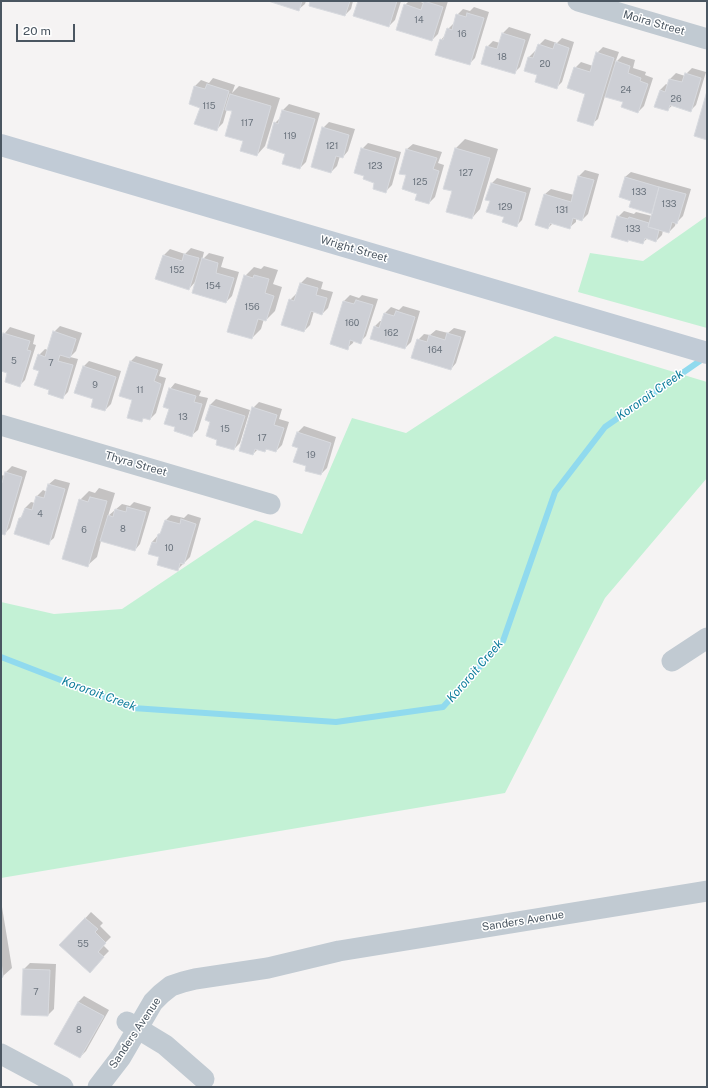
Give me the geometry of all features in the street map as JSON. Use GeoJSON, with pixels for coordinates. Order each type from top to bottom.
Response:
{"type":"FeatureCollection","features":[{"type":"Feature","properties":{"kind":"street","name":"Moira Street"},"geometry":{"type":"LineString","coordinates":[[578,1],[707,39]]}},
{"type":"Feature","properties":{"kind":"street","name":"Wright Street"},"geometry":{"type":"LineString","coordinates":[[1,145],[707,353]]}},
{"type":"Feature","properties":{"kind":"street","name":"Thyra Street"},"geometry":{"type":"LineString","coordinates":[[1,425],[270,504]]}},
{"type":"Feature","properties":{"kind":"street"},"geometry":{"type":"LineString","coordinates":[[672,661],[707,638]]}},
{"type":"Feature","properties":{"kind":"street","name":"Sanders Avenue"},"geometry":{"type":"LineString","coordinates":[[98,1086],[110,1053],[132,1025],[141,997],[163,978],[174,973],[187,969],[281,954],[339,951],[707,891]]}},
{"type":"Feature","properties":{"kind":"street"},"geometry":{"type":"LineString","coordinates":[[132,1025],[165,1045],[204,1079]]}},
{"type":"Feature","properties":{"kind":"street"},"geometry":{"type":"LineString","coordinates":[[1,1054],[63,1087]]}},
{"type":"Feature","properties":{"kind":"green space"},"geometry":{"type":"Polygon","coordinates":[[[707,216],[707,328],[578,292],[590,253],[643,261],[707,216]]]}},
{"type":"Feature","properties":{"kind":"green space"},"geometry":{"type":"Polygon","coordinates":[[[555,336],[707,382],[707,478],[605,598],[505,793],[1,878],[1,602],[54,614],[122,609],[255,520],[302,534],[352,418],[406,433],[555,336]]]}},
{"type":"Feature","properties":{"kind":"building"},"geometry":{"type":"Polygon","coordinates":[[[268,1],[302,1],[299,11],[268,1]]]}},
{"type":"Feature","properties":{"kind":"building"},"geometry":{"type":"Polygon","coordinates":[[[310,1],[350,1],[345,16],[309,6],[310,1]]]}},
{"type":"Feature","properties":{"kind":"building"},"geometry":{"type":"Polygon","coordinates":[[[358,1],[397,1],[389,27],[353,16],[358,1]]]}},
{"type":"Feature","properties":{"kind":"building"},"geometry":{"type":"Polygon","coordinates":[[[424,1],[443,7],[432,41],[396,30],[404,4],[421,10],[424,1]]]}},
{"type":"Feature","properties":{"kind":"building"},"geometry":{"type":"Polygon","coordinates":[[[467,13],[484,18],[470,65],[435,55],[440,39],[443,40],[447,28],[452,30],[456,14],[466,17],[467,13]]]}},
{"type":"Feature","properties":{"kind":"building"},"geometry":{"type":"Polygon","coordinates":[[[502,33],[525,40],[515,74],[481,64],[486,46],[497,49],[502,33]]]}},
{"type":"Feature","properties":{"kind":"building"},"geometry":{"type":"Polygon","coordinates":[[[555,43],[569,48],[557,89],[535,82],[537,75],[524,71],[528,57],[533,58],[538,44],[553,49],[555,43]]]}},
{"type":"Feature","properties":{"kind":"building"},"geometry":{"type":"Polygon","coordinates":[[[596,52],[614,58],[593,126],[577,121],[585,94],[567,88],[574,67],[590,72],[596,52]]]}},
{"type":"Feature","properties":{"kind":"building"},"geometry":{"type":"Polygon","coordinates":[[[616,61],[630,66],[628,73],[641,78],[640,81],[648,84],[638,113],[621,107],[623,102],[605,97],[616,61]]]}},
{"type":"Feature","properties":{"kind":"building"},"geometry":{"type":"Polygon","coordinates":[[[685,73],[701,78],[691,112],[670,105],[668,111],[654,107],[660,90],[665,92],[669,79],[682,82],[685,73]]]}},
{"type":"Feature","properties":{"kind":"building"},"geometry":{"type":"Polygon","coordinates":[[[207,84],[229,91],[217,131],[194,124],[200,108],[189,104],[194,86],[205,89],[207,84]]]}},
{"type":"Feature","properties":{"kind":"building"},"geometry":{"type":"Polygon","coordinates":[[[707,91],[707,140],[694,136],[707,91]]]}},
{"type":"Feature","properties":{"kind":"building"},"geometry":{"type":"Polygon","coordinates":[[[230,94],[271,106],[257,156],[240,151],[243,141],[225,136],[232,111],[225,110],[230,94]]]}},
{"type":"Feature","properties":{"kind":"building"},"geometry":{"type":"Polygon","coordinates":[[[282,110],[315,119],[300,169],[282,164],[285,154],[267,148],[274,122],[278,124],[282,110]]]}},
{"type":"Feature","properties":{"kind":"building"},"geometry":{"type":"Polygon","coordinates":[[[322,127],[349,135],[343,158],[336,156],[331,173],[311,167],[322,127]]]}},
{"type":"Feature","properties":{"kind":"building"},"geometry":{"type":"Polygon","coordinates":[[[361,148],[396,158],[386,193],[373,189],[374,183],[363,179],[364,176],[354,173],[361,148]]]}},
{"type":"Feature","properties":{"kind":"building"},"geometry":{"type":"Polygon","coordinates":[[[455,148],[490,158],[472,219],[446,212],[452,191],[443,189],[455,148]]]}},
{"type":"Feature","properties":{"kind":"building"},"geometry":{"type":"Polygon","coordinates":[[[406,149],[437,158],[433,169],[439,171],[429,204],[415,200],[417,194],[402,189],[406,175],[399,174],[406,149]]]}},
{"type":"Feature","properties":{"kind":"building"},"geometry":{"type":"Polygon","coordinates":[[[578,176],[594,180],[582,221],[573,218],[570,229],[550,223],[548,229],[535,225],[544,194],[571,202],[578,176]]]}},
{"type":"Feature","properties":{"kind":"building"},"geometry":{"type":"Polygon","coordinates":[[[625,177],[659,187],[652,214],[629,207],[631,201],[619,197],[625,177]]]}},
{"type":"Feature","properties":{"kind":"building"},"geometry":{"type":"Polygon","coordinates":[[[491,183],[526,193],[517,227],[502,222],[504,217],[486,212],[490,201],[485,200],[491,183]]]}},
{"type":"Feature","properties":{"kind":"building"},"geometry":{"type":"Polygon","coordinates":[[[659,187],[686,194],[677,224],[672,222],[669,233],[648,227],[659,187]]]}},
{"type":"Feature","properties":{"kind":"building"},"geometry":{"type":"Polygon","coordinates":[[[617,216],[628,219],[629,217],[649,223],[648,227],[659,230],[656,242],[645,238],[643,244],[628,240],[628,242],[611,237],[617,216]]]}},
{"type":"Feature","properties":{"kind":"building"},"geometry":{"type":"Polygon","coordinates":[[[184,254],[199,258],[189,290],[155,279],[163,255],[182,261],[184,254]]]}},
{"type":"Feature","properties":{"kind":"building"},"geometry":{"type":"Polygon","coordinates":[[[202,258],[218,263],[216,273],[234,278],[226,303],[192,293],[202,258]]]}},
{"type":"Feature","properties":{"kind":"building"},"geometry":{"type":"Polygon","coordinates":[[[244,275],[253,278],[254,275],[269,279],[265,293],[274,296],[266,321],[258,319],[252,339],[227,332],[244,275]]]}},
{"type":"Feature","properties":{"kind":"building"},"geometry":{"type":"Polygon","coordinates":[[[300,283],[318,288],[316,295],[327,298],[322,315],[311,311],[304,332],[281,325],[289,299],[294,301],[300,283]]]}},
{"type":"Feature","properties":{"kind":"building"},"geometry":{"type":"Polygon","coordinates":[[[356,300],[373,305],[361,344],[350,340],[348,350],[330,344],[343,301],[354,304],[356,300]]]}},
{"type":"Feature","properties":{"kind":"building"},"geometry":{"type":"Polygon","coordinates":[[[396,311],[415,317],[405,349],[370,339],[374,326],[379,328],[384,313],[394,316],[396,311]]]}},
{"type":"Feature","properties":{"kind":"building"},"geometry":{"type":"Polygon","coordinates":[[[53,331],[76,339],[70,358],[60,355],[58,361],[73,365],[63,399],[48,394],[49,390],[34,385],[39,371],[33,369],[38,354],[45,357],[53,331]]]}},
{"type":"Feature","properties":{"kind":"building"},"geometry":{"type":"Polygon","coordinates":[[[3,333],[30,341],[27,350],[31,351],[20,387],[5,382],[7,373],[1,371],[1,340],[3,333]]]}},
{"type":"Feature","properties":{"kind":"building"},"geometry":{"type":"Polygon","coordinates":[[[447,333],[461,337],[451,370],[411,358],[417,339],[427,342],[429,335],[445,340],[447,333]]]}},
{"type":"Feature","properties":{"kind":"building"},"geometry":{"type":"Polygon","coordinates":[[[130,361],[158,370],[154,381],[161,384],[150,420],[143,418],[142,422],[127,418],[132,400],[119,396],[130,361]]]}},
{"type":"Feature","properties":{"kind":"building"},"geometry":{"type":"Polygon","coordinates":[[[83,366],[116,377],[105,411],[91,407],[93,399],[74,393],[83,366]]]}},
{"type":"Feature","properties":{"kind":"building"},"geometry":{"type":"Polygon","coordinates":[[[169,388],[196,396],[194,402],[202,404],[192,437],[174,431],[175,427],[164,424],[169,409],[163,407],[169,388]]]}},
{"type":"Feature","properties":{"kind":"building"},"geometry":{"type":"Polygon","coordinates":[[[210,405],[245,416],[234,450],[216,445],[217,440],[206,436],[210,422],[205,420],[210,405]]]}},
{"type":"Feature","properties":{"kind":"building"},"geometry":{"type":"Polygon","coordinates":[[[252,407],[277,415],[274,425],[284,428],[276,452],[266,449],[265,452],[255,449],[253,455],[239,451],[252,407]]]}},
{"type":"Feature","properties":{"kind":"building"},"geometry":{"type":"Polygon","coordinates":[[[297,432],[331,443],[321,475],[305,471],[306,466],[293,462],[298,448],[292,446],[297,432]]]}},
{"type":"Feature","properties":{"kind":"building"},"geometry":{"type":"Polygon","coordinates":[[[5,472],[22,477],[5,535],[1,534],[1,482],[2,483],[5,472]]]}},
{"type":"Feature","properties":{"kind":"building"},"geometry":{"type":"Polygon","coordinates":[[[48,484],[65,489],[49,545],[14,534],[19,518],[21,518],[25,508],[32,510],[36,496],[44,498],[48,484]]]}},
{"type":"Feature","properties":{"kind":"building"},"geometry":{"type":"Polygon","coordinates":[[[90,497],[107,501],[88,567],[62,559],[79,499],[88,502],[90,497]]]}},
{"type":"Feature","properties":{"kind":"building"},"geometry":{"type":"Polygon","coordinates":[[[127,507],[146,512],[135,551],[100,541],[108,515],[113,517],[115,509],[126,512],[127,507]]]}},
{"type":"Feature","properties":{"kind":"building"},"geometry":{"type":"Polygon","coordinates":[[[181,519],[196,524],[184,564],[180,563],[178,571],[157,565],[159,557],[148,554],[152,542],[156,543],[158,534],[160,534],[165,520],[180,524],[181,519]]]}},
{"type":"Feature","properties":{"kind":"building"},"geometry":{"type":"Polygon","coordinates":[[[85,918],[98,929],[95,932],[106,943],[98,952],[104,957],[90,973],[59,945],[85,918]]]}},
{"type":"Feature","properties":{"kind":"building"},"geometry":{"type":"Polygon","coordinates":[[[1,962],[3,977],[1,978],[1,962]]]}},
{"type":"Feature","properties":{"kind":"building"},"geometry":{"type":"Polygon","coordinates":[[[23,969],[50,970],[48,1016],[21,1015],[23,969]]]}},
{"type":"Feature","properties":{"kind":"building"},"geometry":{"type":"Polygon","coordinates":[[[78,1002],[104,1016],[80,1058],[54,1044],[78,1002]]]}},
{"type":"Feature","properties":{"kind":"waterway","name":"Kororoit Creek"},"geometry":{"type":"LineString","coordinates":[[1,657],[133,708],[336,722],[443,707],[503,641],[555,492],[605,427],[704,358]]}}]}
